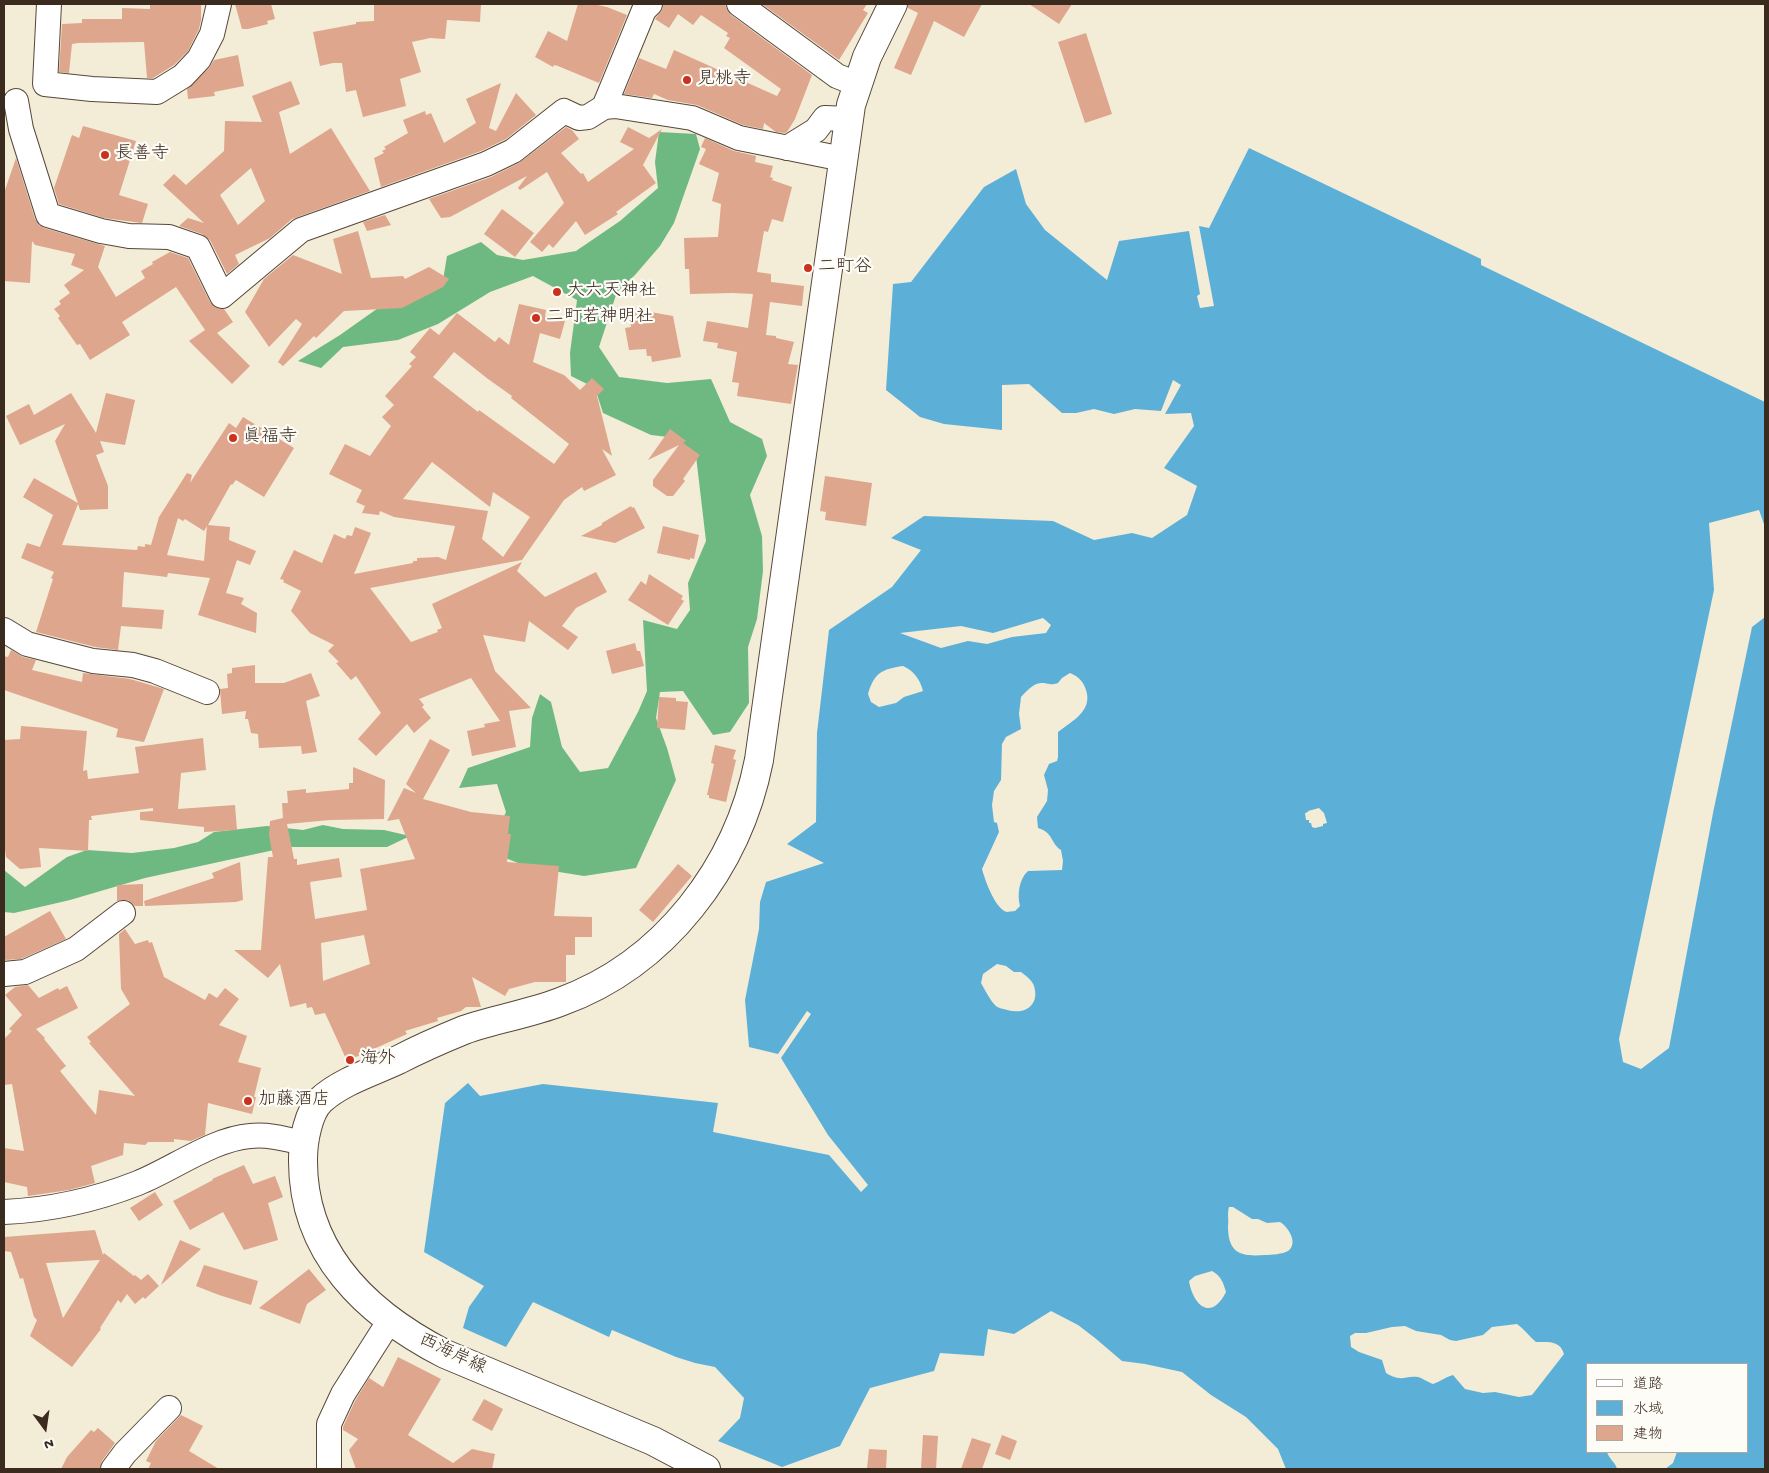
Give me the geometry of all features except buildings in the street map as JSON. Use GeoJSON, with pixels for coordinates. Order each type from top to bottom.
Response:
{"type":"FeatureCollection","features":[{"type":"Feature","properties":{"kind":"street"},"geometry":{"type":"LineString","coordinates":[[49,4],[45,84],[92,89],[157,92],[183,76],[198,59],[212,34],[219,4]]}},
{"type":"Feature","properties":{"kind":"street"},"geometry":{"type":"LineString","coordinates":[[604,107],[644,10],[650,4]]}},
{"type":"Feature","properties":{"kind":"street"},"geometry":{"type":"LineString","coordinates":[[739,4],[837,76],[857,84]]}},
{"type":"Feature","properties":{"kind":"street","name":"西海岸線"},"geometry":{"type":"LineString","coordinates":[[706,1469],[654,1440],[445,1354],[413,1337],[371,1305],[343,1277],[316,1231],[306,1198],[303,1180],[303,1143],[312,1114],[320,1101],[340,1086],[417,1050],[466,1030],[560,1003],[602,983],[625,969],[648,951],[685,915],[710,881],[731,847],[750,798],[759,760],[849,119],[857,84],[870,50],[893,4]]}},
{"type":"Feature","properties":{"kind":"street"},"geometry":{"type":"LineString","coordinates":[[45,76],[10,101],[22,128],[48,215],[101,231],[129,236],[169,237],[198,247],[222,296],[301,230],[486,164],[513,151],[564,111],[579,118],[588,117],[604,107],[615,106],[692,118],[739,138],[843,159]]}},
{"type":"Feature","properties":{"kind":"street"},"geometry":{"type":"LineString","coordinates":[[787,148],[816,130],[825,118],[849,119]]}},
{"type":"Feature","properties":{"kind":"street"},"geometry":{"type":"LineString","coordinates":[[4,630],[27,644],[93,661],[133,665],[207,692]]}},
{"type":"Feature","properties":{"kind":"street"},"geometry":{"type":"LineString","coordinates":[[4,974],[25,972],[76,949],[123,913]]}},
{"type":"Feature","properties":{"kind":"street"},"geometry":{"type":"LineString","coordinates":[[4,1212],[58,1206],[93,1199],[139,1183],[216,1144],[250,1136],[273,1136],[303,1143]]}},
{"type":"Feature","properties":{"kind":"street"},"geometry":{"type":"LineString","coordinates":[[330,1469],[329,1424],[344,1394],[390,1320]]}},
{"type":"Feature","properties":{"kind":"street"},"geometry":{"type":"LineString","coordinates":[[113,1469],[125,1453],[169,1408]]}},
{"type":"Feature","properties":{"kind":"green space"},"geometry":{"type":"Polygon","coordinates":[[[659,132],[696,134],[700,149],[674,223],[660,246],[635,275],[617,292],[599,347],[619,377],[667,383],[711,379],[730,422],[762,439],[767,456],[750,495],[762,536],[763,571],[757,619],[748,647],[749,703],[730,732],[713,735],[683,691],[660,692],[656,718],[676,780],[636,868],[584,876],[528,867],[488,851],[506,812],[497,784],[459,788],[468,768],[530,747],[532,718],[540,694],[551,702],[562,747],[580,772],[608,768],[647,691],[643,620],[677,629],[690,610],[688,583],[706,541],[696,456],[677,438],[651,435],[603,413],[595,388],[571,376],[570,353],[577,300],[533,276],[490,292],[438,324],[398,340],[343,347],[321,368],[298,361],[340,335],[381,306],[443,280],[447,256],[481,242],[497,255],[523,260],[576,251],[620,221],[658,188],[655,162],[659,132]]]}},
{"type":"Feature","properties":{"kind":"green space"},"geometry":{"type":"Polygon","coordinates":[[[323,825],[343,829],[384,830],[410,836],[387,847],[288,847],[145,878],[70,900],[14,913],[4,912],[4,870],[25,887],[67,857],[87,850],[132,853],[174,848],[198,842],[214,832],[267,826],[303,830],[323,825]]]}},
{"type":"Feature","properties":{"kind":"water"},"geometry":{"type":"Polygon","coordinates":[[[1249,148],[1481,259],[1481,265],[1765,402],[1765,1469],[1665,1469],[1673,1463],[1677,1453],[1749,1453],[1749,1363],[1586,1363],[1586,1453],[1607,1453],[1617,1469],[1286,1469],[1278,1449],[1246,1417],[1211,1395],[1182,1372],[1122,1361],[1078,1325],[1051,1311],[1014,1334],[988,1329],[984,1356],[940,1353],[934,1371],[870,1388],[840,1446],[782,1467],[718,1441],[740,1418],[744,1398],[715,1367],[676,1357],[612,1330],[609,1337],[533,1302],[506,1347],[463,1328],[469,1307],[484,1286],[424,1252],[445,1103],[468,1083],[480,1096],[543,1084],[718,1103],[713,1132],[829,1155],[861,1192],[868,1185],[828,1135],[781,1058],[811,1014],[807,1011],[778,1054],[749,1047],[745,1000],[759,929],[760,902],[766,882],[824,863],[787,844],[816,822],[817,733],[829,630],[892,587],[921,550],[891,538],[924,516],[1053,521],[1094,540],[1132,533],[1152,538],[1187,515],[1197,486],[1164,468],[1194,426],[1191,413],[1165,414],[1181,385],[1173,380],[1161,411],[1135,409],[1114,414],[1094,409],[1076,413],[1062,413],[1029,384],[1002,385],[1002,430],[944,424],[920,417],[886,390],[893,284],[911,282],[984,187],[1016,169],[1026,204],[1045,230],[1107,280],[1119,241],[1189,231],[1200,294],[1197,296],[1200,308],[1214,306],[1199,226],[1209,228],[1249,148]],[[1043,618],[993,633],[961,626],[900,633],[941,648],[968,641],[987,644],[1012,637],[1046,633],[1051,625],[1043,618]],[[903,666],[884,671],[876,677],[868,694],[871,702],[879,707],[896,703],[904,697],[923,691],[916,676],[903,666]],[[1070,673],[1058,683],[1036,684],[1021,697],[1019,714],[1021,729],[1006,737],[1002,744],[1001,780],[994,791],[992,805],[994,822],[997,823],[999,832],[982,869],[988,887],[998,906],[1007,912],[1015,911],[1020,906],[1020,887],[1028,871],[1062,870],[1061,850],[1047,833],[1038,828],[1037,817],[1047,801],[1048,790],[1044,775],[1049,764],[1057,761],[1058,757],[1058,732],[1080,715],[1087,704],[1087,697],[1084,684],[1080,680],[1070,673]],[[1319,808],[1305,813],[1306,820],[1309,820],[1312,827],[1323,826],[1323,824],[1327,823],[1324,813],[1319,808]],[[997,964],[983,974],[981,983],[997,1007],[1019,1011],[1025,1010],[1033,1004],[1035,999],[1034,986],[1021,972],[1014,972],[1006,966],[997,964]],[[1229,1207],[1228,1226],[1230,1242],[1237,1251],[1249,1255],[1270,1255],[1286,1252],[1291,1248],[1293,1244],[1291,1235],[1280,1222],[1267,1223],[1258,1219],[1252,1219],[1233,1207],[1229,1207]],[[1212,1271],[1195,1276],[1189,1281],[1194,1297],[1203,1307],[1209,1308],[1214,1306],[1226,1292],[1218,1275],[1212,1271]],[[1517,1324],[1492,1327],[1483,1335],[1456,1341],[1441,1335],[1416,1331],[1405,1326],[1392,1327],[1366,1333],[1355,1333],[1350,1336],[1351,1347],[1359,1352],[1382,1360],[1386,1373],[1396,1378],[1418,1377],[1433,1384],[1453,1375],[1465,1389],[1519,1397],[1532,1395],[1564,1354],[1562,1349],[1557,1344],[1536,1342],[1517,1324]]]}},
{"type":"Feature","properties":{"kind":"pier"},"geometry":{"type":"Polygon","coordinates":[[[1759,510],[1765,527],[1765,617],[1752,627],[1713,813],[1669,1048],[1641,1069],[1623,1062],[1619,1039],[1714,590],[1709,523],[1759,510]]]}},
{"type":"Feature","properties":{"kind":"place","name":"見桃寺"},"geometry":{"type":"Point","coordinates":[687,80]}},
{"type":"Feature","properties":{"kind":"place","name":"長善寺"},"geometry":{"type":"Point","coordinates":[105,155]}},
{"type":"Feature","properties":{"kind":"place","name":"二町谷"},"geometry":{"type":"Point","coordinates":[808,268]}},
{"type":"Feature","properties":{"kind":"place","name":"大六天神社"},"geometry":{"type":"Point","coordinates":[557,292]}},
{"type":"Feature","properties":{"kind":"place","name":"二町若神明社"},"geometry":{"type":"Point","coordinates":[536,318]}},
{"type":"Feature","properties":{"kind":"place","name":"眞福寺"},"geometry":{"type":"Point","coordinates":[233,438]}},
{"type":"Feature","properties":{"kind":"place","name":"海外"},"geometry":{"type":"Point","coordinates":[350,1060]}},
{"type":"Feature","properties":{"kind":"place","name":"加藤酒店"},"geometry":{"type":"Point","coordinates":[248,1101]}}]}
